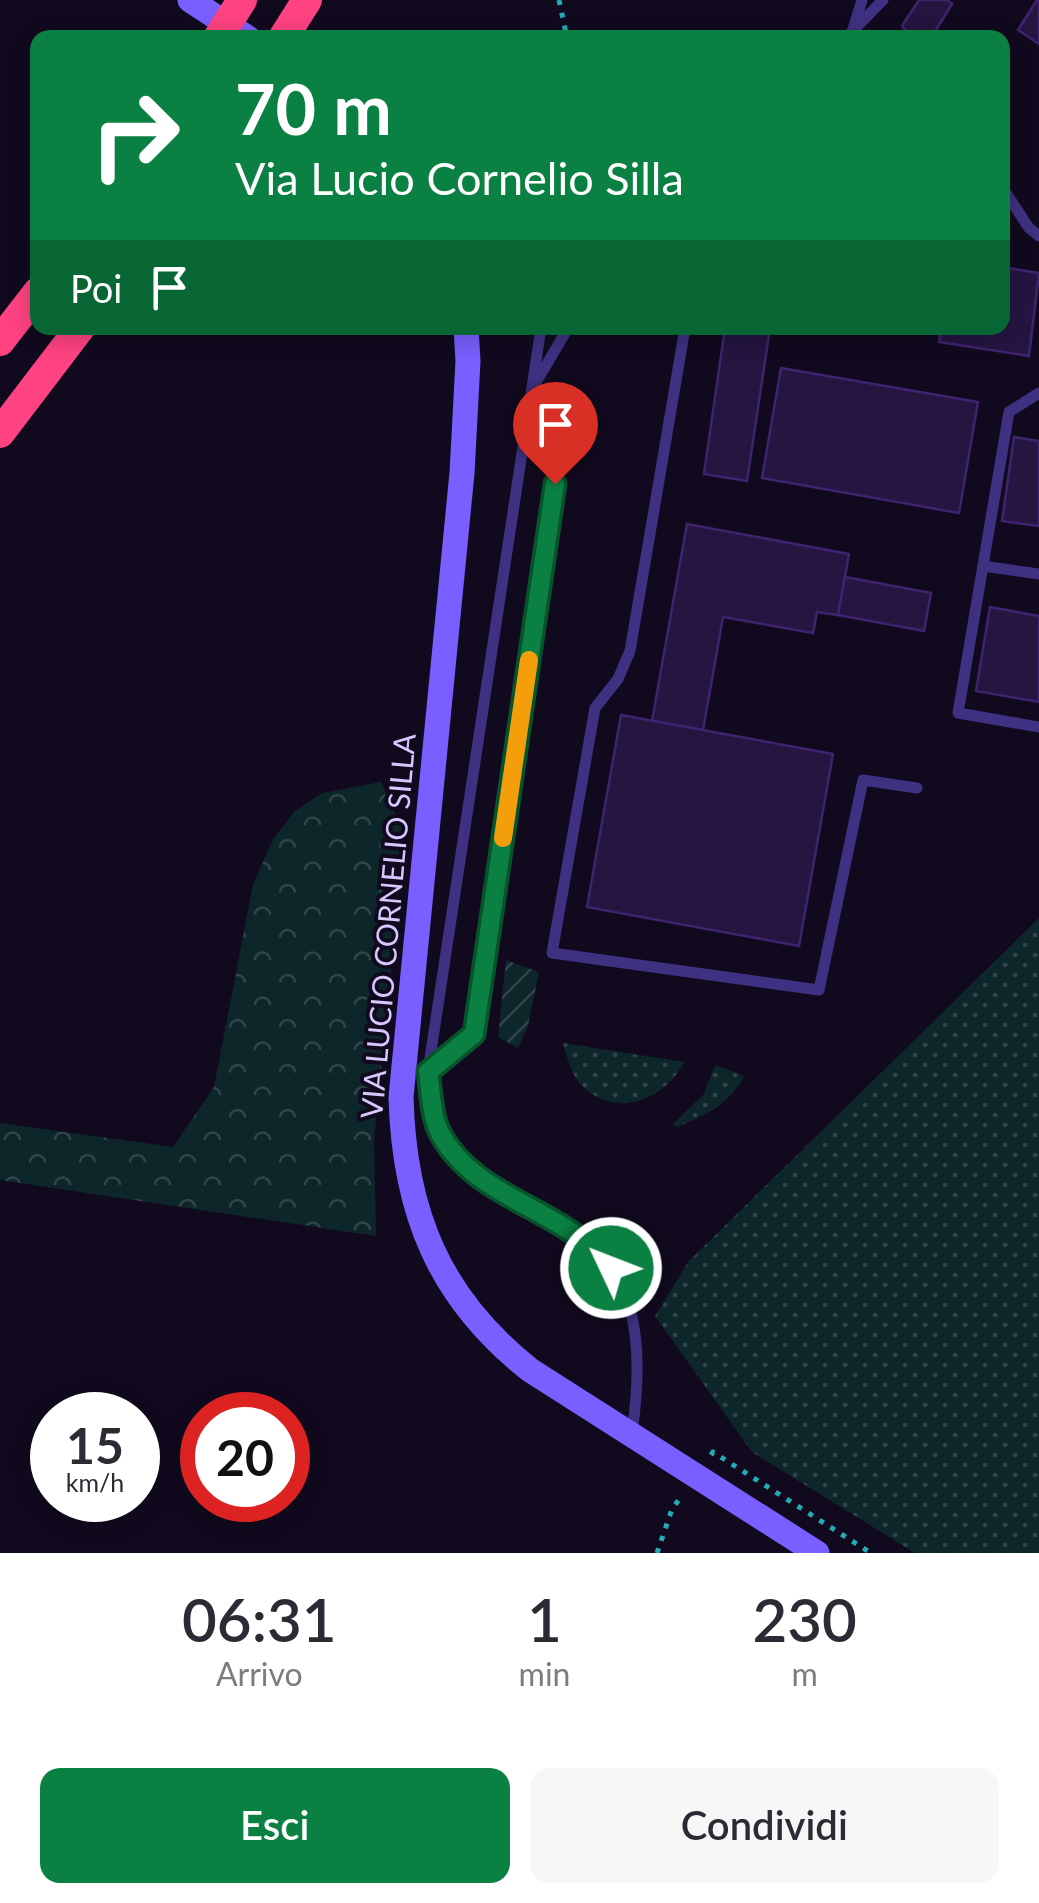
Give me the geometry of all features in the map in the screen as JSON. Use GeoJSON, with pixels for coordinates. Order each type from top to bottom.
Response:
{"type":"FeatureCollection","features":[{"type":"Feature","properties":{"kind":"highway"},"geometry":{"type":"LineString","coordinates":[[223,30],[242,0]]}},
{"type":"Feature","properties":{"kind":"highway"},"geometry":{"type":"LineString","coordinates":[[288,30],[307,0]]}},
{"type":"Feature","properties":{"kind":"highway"},"geometry":{"type":"LineString","coordinates":[[0,341],[30,302]]}},
{"type":"Feature","properties":{"kind":"highway"},"geometry":{"type":"LineString","coordinates":[[0,433],[75,335]]}},
{"type":"Feature","properties":{"kind":"street"},"geometry":{"type":"LineString","coordinates":[[190,0],[236,30]]}},
{"type":"Feature","properties":{"kind":"street","name":"VIA LUCIO CORNELIO SILLA"},"geometry":{"type":"LineString","coordinates":[[466,335],[462,473],[401,1097],[402,1143],[410,1189],[428,1242],[445,1276],[468,1312],[496,1343],[530,1370],[817,1553]]}},
{"type":"Feature","properties":{"kind":"lane"},"geometry":{"type":"LineString","coordinates":[[850,30],[862,0]]}},
{"type":"Feature","properties":{"kind":"lane"},"geometry":{"type":"LineString","coordinates":[[852,30],[882,0]]}},
{"type":"Feature","properties":{"kind":"lane"},"geometry":{"type":"LineString","coordinates":[[1010,199],[1039,236]]}},
{"type":"Feature","properties":{"kind":"lane","name":"VIA LUCIO CORNELIO SILLA"},"geometry":{"type":"LineString","coordinates":[[540,335],[428,1072],[438,1130],[458,1160],[480,1178],[578,1236],[602,1256],[618,1278],[630,1312],[636,1349],[637,1392],[632,1433]]}},
{"type":"Feature","properties":{"kind":"lane"},"geometry":{"type":"LineString","coordinates":[[532,388],[564,335]]}},
{"type":"Feature","properties":{"kind":"lane"},"geometry":{"type":"LineString","coordinates":[[683,335],[630,652],[618,679],[595,708],[552,953],[819,990],[863,780],[918,788]]}},
{"type":"Feature","properties":{"kind":"lane","name":"VIA LUCIO CORNELIO SILLA"},"geometry":{"type":"LineString","coordinates":[[428,1072],[474,1034],[566,406],[532,388]]}},
{"type":"Feature","properties":{"kind":"lane"},"geometry":{"type":"LineString","coordinates":[[1039,393],[1009,412],[958,713],[1039,727]]}},
{"type":"Feature","properties":{"kind":"lane"},"geometry":{"type":"LineString","coordinates":[[983,566],[1039,574]]}},
{"type":"Feature","properties":{"kind":"path"},"geometry":{"type":"LineString","coordinates":[[559,0],[565,30]]}},
{"type":"Feature","properties":{"kind":"path"},"geometry":{"type":"LineString","coordinates":[[657,1553],[672,1509],[697,1476]]}},
{"type":"Feature","properties":{"kind":"green space"},"geometry":{"type":"Polygon","coordinates":[[[381,782],[405,835],[374,1139],[376,1236],[0,1180],[0,1123],[173,1147],[214,1087],[253,885],[273,839],[295,811],[322,793],[381,782]]]}},
{"type":"Feature","properties":{"kind":"green space"},"geometry":{"type":"Polygon","coordinates":[[[1039,918],[1039,1553],[915,1553],[752,1452],[655,1316],[689,1261],[1039,918]]]}},
{"type":"Feature","properties":{"kind":"green space"},"geometry":{"type":"Polygon","coordinates":[[[506,960],[539,972],[528,1026],[518,1048],[498,1037],[506,960]]]}},
{"type":"Feature","properties":{"kind":"green space"},"geometry":{"type":"Polygon","coordinates":[[[563,1043],[684,1062],[664,1087],[650,1096],[636,1102],[605,1101],[578,1081],[563,1043]]]}},
{"type":"Feature","properties":{"kind":"green space"},"geometry":{"type":"Polygon","coordinates":[[[715,1065],[744,1076],[724,1102],[677,1127],[673,1124],[704,1094],[715,1065]]]}},
{"type":"Feature","properties":{"kind":"building"},"geometry":{"type":"Polygon","coordinates":[[[919,0],[947,0],[952,4],[936,30],[905,30],[902,26],[919,0]]]}},
{"type":"Feature","properties":{"kind":"building"},"geometry":{"type":"Polygon","coordinates":[[[1039,0],[1039,44],[1018,30],[1039,0]]]}},
{"type":"Feature","properties":{"kind":"building"},"geometry":{"type":"Polygon","coordinates":[[[1010,268],[1039,273],[1029,356],[939,342],[940,335],[1010,335],[1010,268]]]}},
{"type":"Feature","properties":{"kind":"building"},"geometry":{"type":"Polygon","coordinates":[[[724,335],[769,335],[747,481],[704,474],[724,335]]]}},
{"type":"Feature","properties":{"kind":"building"},"geometry":{"type":"Polygon","coordinates":[[[781,368],[978,402],[959,513],[762,478],[781,368]]]}},
{"type":"Feature","properties":{"kind":"building"},"geometry":{"type":"Polygon","coordinates":[[[1014,437],[1039,441],[1039,526],[1002,521],[1014,437]]]}},
{"type":"Feature","properties":{"kind":"building"},"geometry":{"type":"Polygon","coordinates":[[[687,524],[849,554],[838,615],[817,612],[813,633],[723,617],[703,730],[652,721],[687,524]]]}},
{"type":"Feature","properties":{"kind":"building"},"geometry":{"type":"Polygon","coordinates":[[[845,577],[931,593],[924,631],[838,615],[845,577]]]}},
{"type":"Feature","properties":{"kind":"building"},"geometry":{"type":"Polygon","coordinates":[[[990,607],[1039,616],[1039,702],[976,691],[990,607]]]}},
{"type":"Feature","properties":{"kind":"building"},"geometry":{"type":"Polygon","coordinates":[[[621,715],[833,754],[799,946],[587,907],[621,715]]]}},
{"type":"Feature","properties":{"kind":"slow traffic"},"geometry":{"type":"LineString","coordinates":[[503,838],[529,660]]}},
{"type":"Feature","properties":{"kind":"route"},"geometry":{"type":"LineString","coordinates":[[555,484],[474,1034],[428,1072],[438,1130],[458,1160],[480,1178],[564,1226],[611,1268]]}}]}
